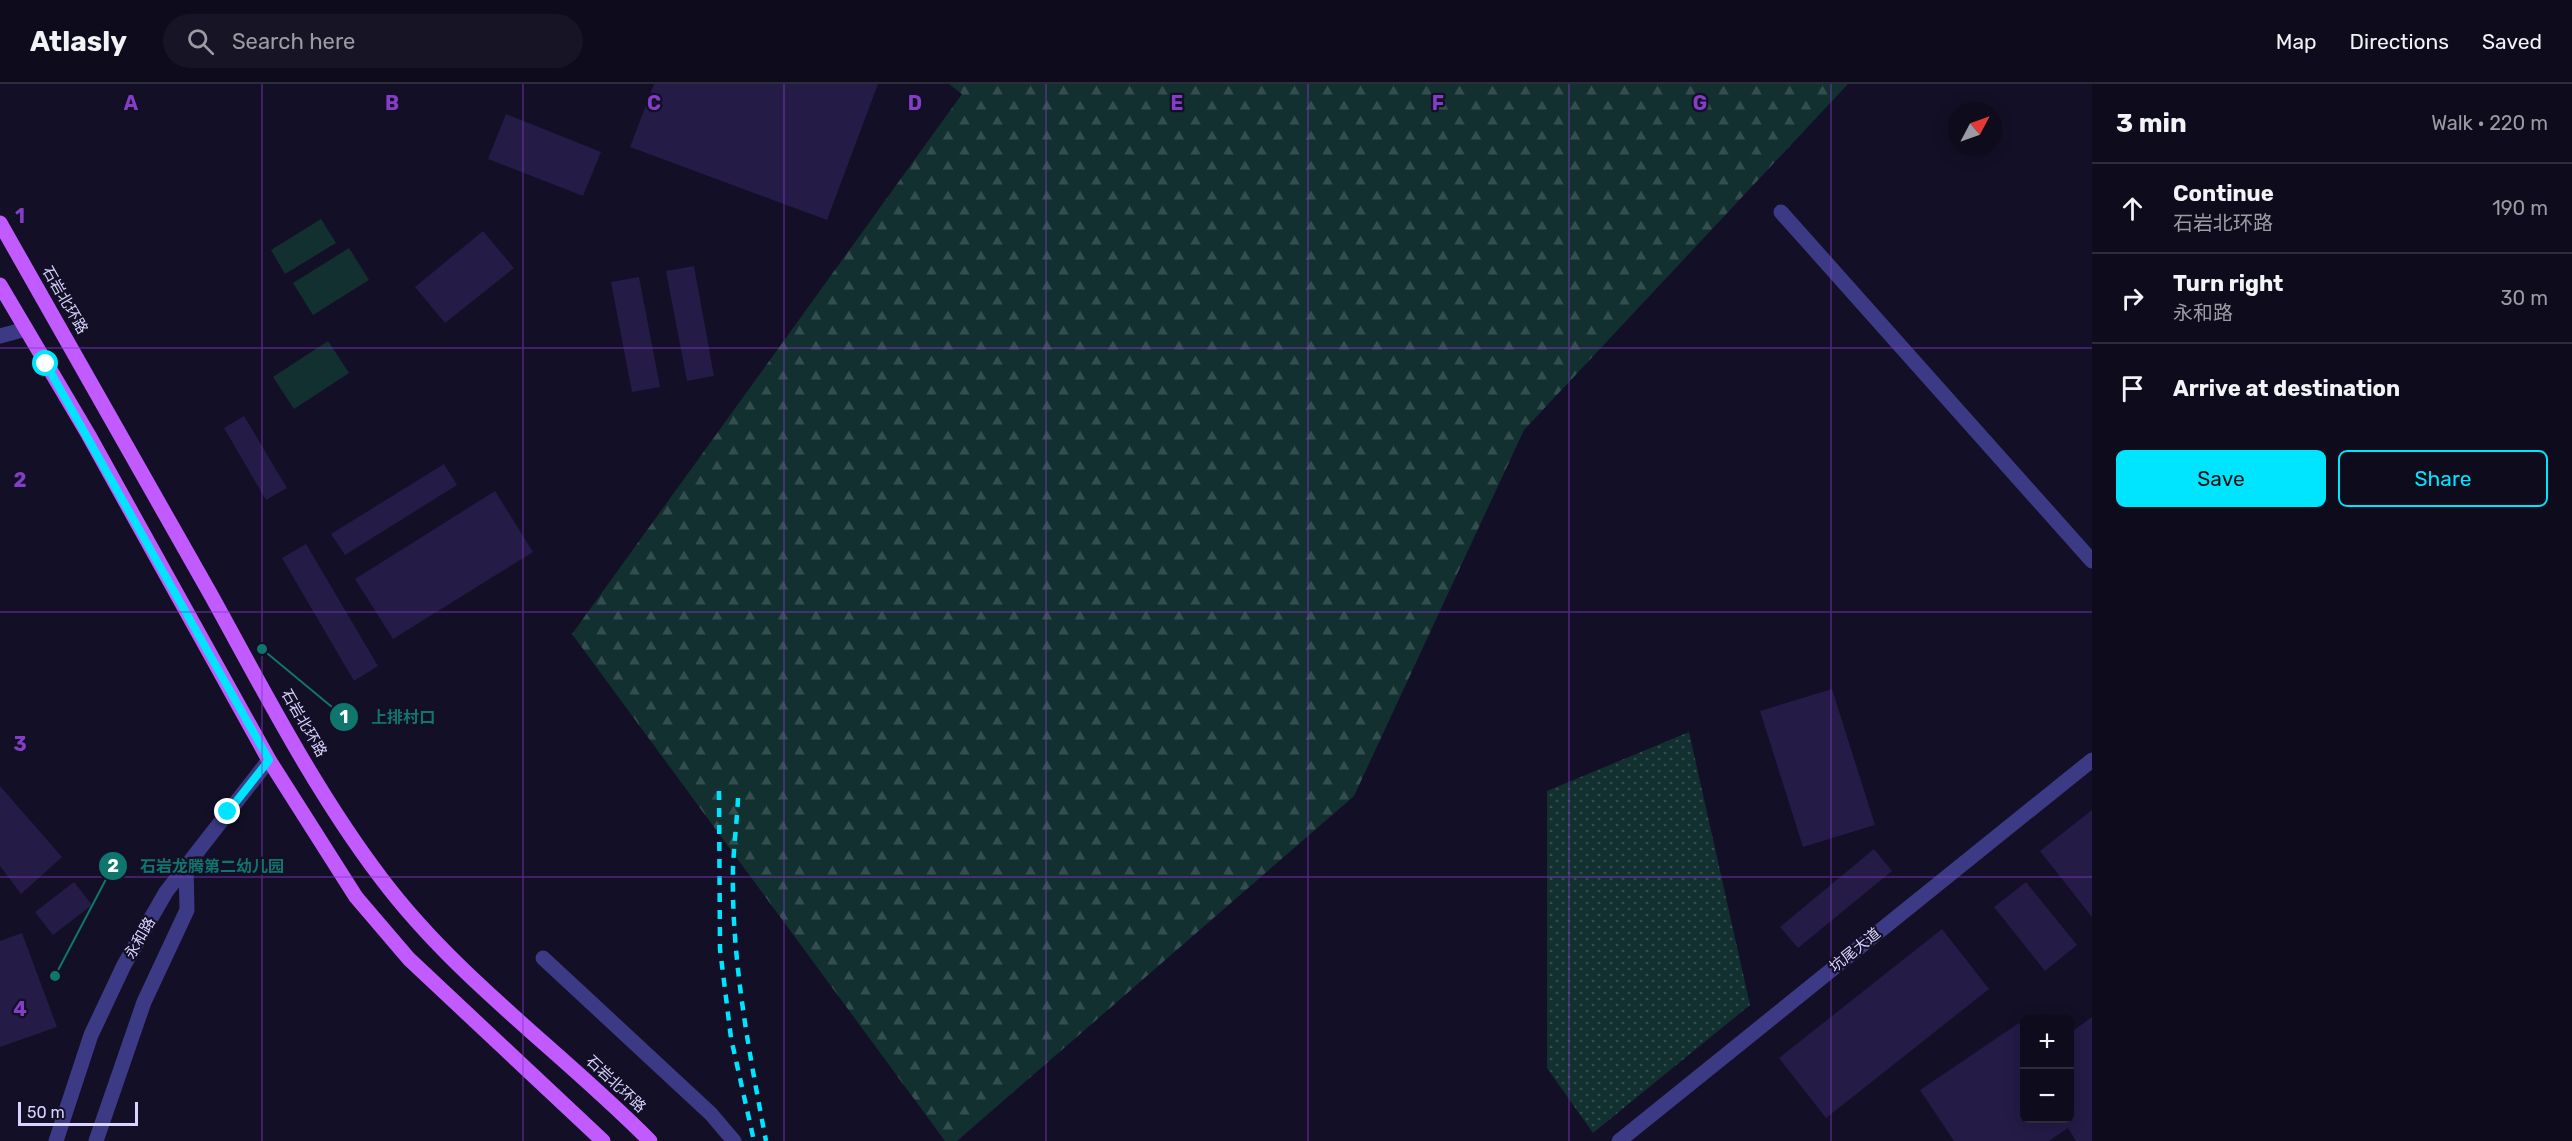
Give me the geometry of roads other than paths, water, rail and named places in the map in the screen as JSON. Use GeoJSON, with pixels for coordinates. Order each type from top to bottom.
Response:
{"type":"FeatureCollection","features":[{"type":"Feature","properties":{"kind":"main road","name":"石岩北环路"},"geometry":{"type":"LineString","coordinates":[[0,223],[255,674],[329,800],[382,879],[432,938],[483,988],[620,1110],[650,1141]]}},
{"type":"Feature","properties":{"kind":"main road"},"geometry":{"type":"LineString","coordinates":[[0,285],[88,434],[269,760],[356,897],[408,959],[603,1141]]}},
{"type":"Feature","properties":{"kind":"street"},"geometry":{"type":"LineString","coordinates":[[1780,212],[2092,561]]}},
{"type":"Feature","properties":{"kind":"street"},"geometry":{"type":"LineString","coordinates":[[0,336],[26,328]]}},
{"type":"Feature","properties":{"kind":"street","name":"永和路"},"geometry":{"type":"LineString","coordinates":[[56,1141],[91,1035],[124,964],[166,892],[269,760]]}},
{"type":"Feature","properties":{"kind":"street","name":"坑尾大道"},"geometry":{"type":"LineString","coordinates":[[1619,1141],[2092,760]]}},
{"type":"Feature","properties":{"kind":"street"},"geometry":{"type":"LineString","coordinates":[[96,1141],[144,1002],[187,910],[186,866]]}},
{"type":"Feature","properties":{"kind":"street"},"geometry":{"type":"LineString","coordinates":[[543,958],[711,1114],[734,1141]]}},
{"type":"Feature","properties":{"kind":"railway"},"geometry":{"type":"LineString","coordinates":[[719,791],[720,949],[731,1038],[754,1141]]}},
{"type":"Feature","properties":{"kind":"railway"},"geometry":{"type":"LineString","coordinates":[[738,798],[733,867],[735,936],[748,1039],[766,1141]]}},
{"type":"Feature","properties":{"kind":"place","name":"上排村口"},"geometry":{"type":"Point","coordinates":[262,649]}},
{"type":"Feature","properties":{"kind":"place","name":"石岩龙腾第二幼儿园"},"geometry":{"type":"Point","coordinates":[55,976]}}]}
